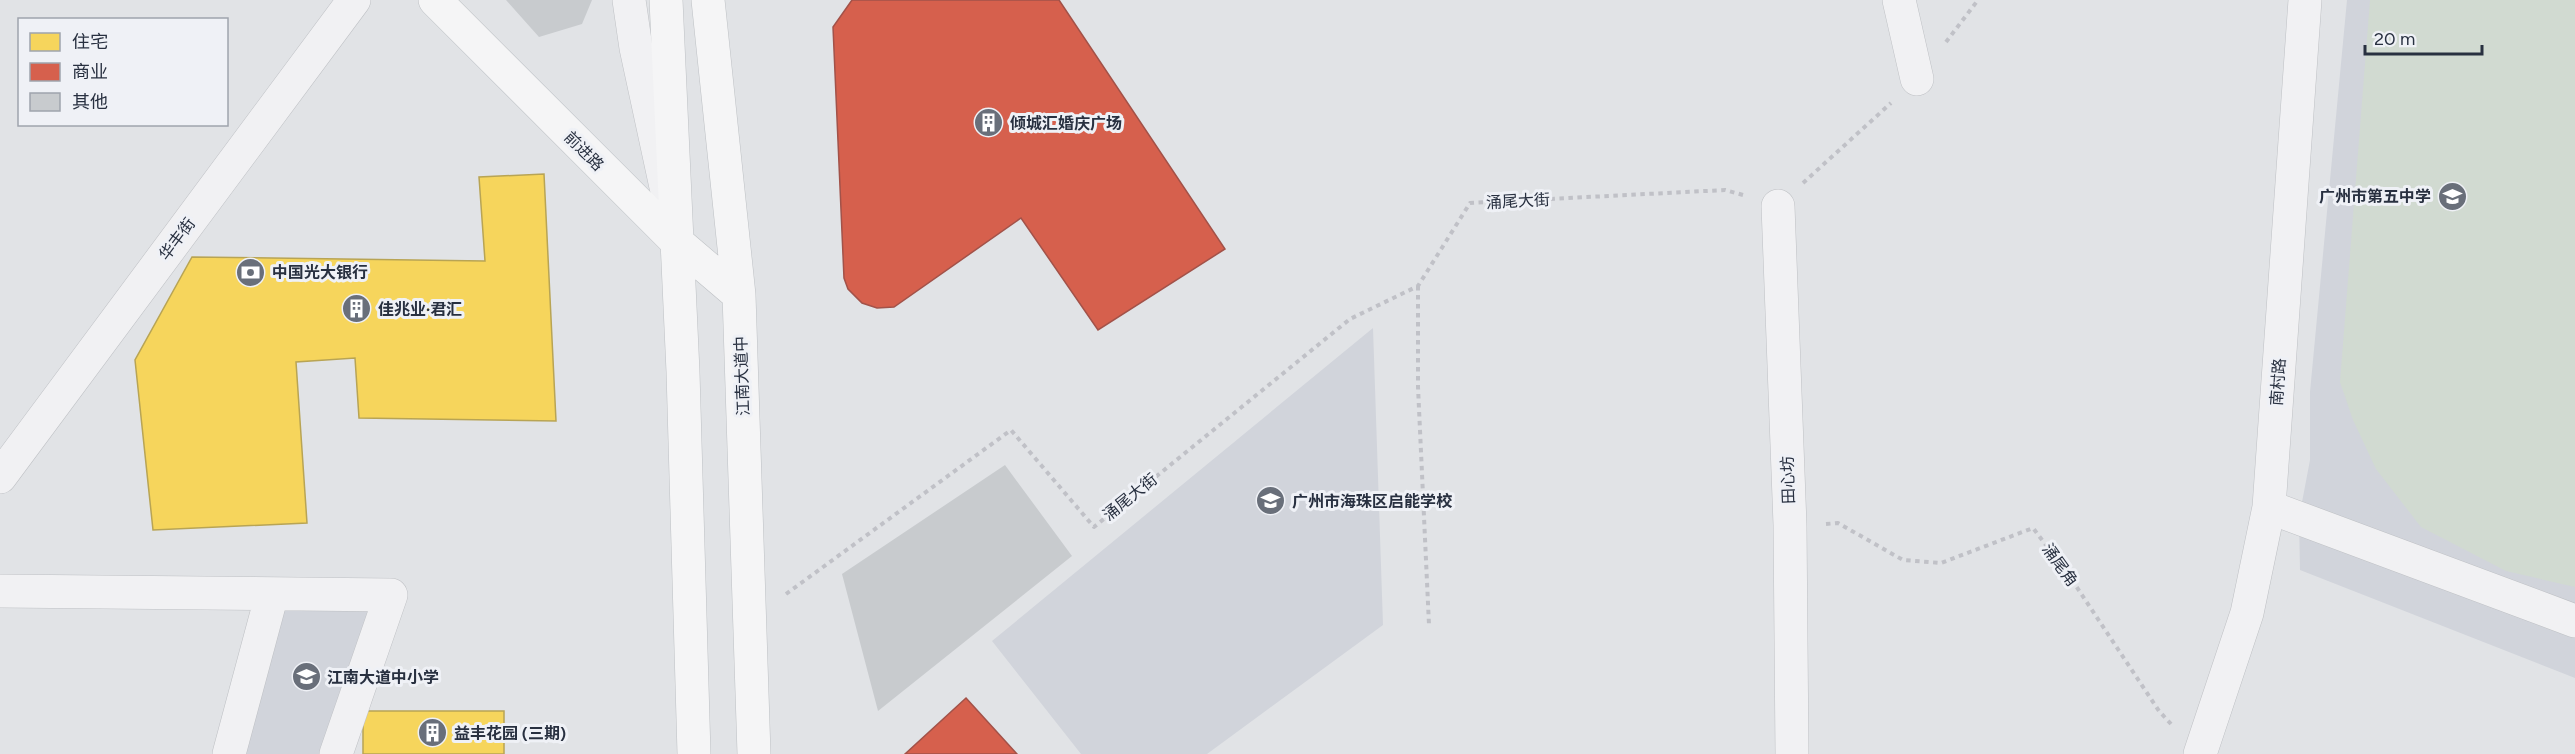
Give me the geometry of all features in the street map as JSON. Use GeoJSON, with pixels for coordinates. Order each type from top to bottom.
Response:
{"type":"FeatureCollection","features":[{"type":"Feature","properties":{"kind":"main road","name":"前进路"},"geometry":{"type":"LineString","coordinates":[[435,0],[678,243],[739,295]]}},
{"type":"Feature","properties":{"kind":"main road"},"geometry":{"type":"LineString","coordinates":[[666,0],[678,243],[694,754]]}},
{"type":"Feature","properties":{"kind":"main road","name":"江南大道中"},"geometry":{"type":"LineString","coordinates":[[712,2],[739,295],[754,754]]}},
{"type":"Feature","properties":{"kind":"street","name":"华丰街"},"geometry":{"type":"LineString","coordinates":[[0,477],[354,0]]}},
{"type":"Feature","properties":{"kind":"street"},"geometry":{"type":"LineString","coordinates":[[629,0],[636,48],[678,243]]}},
{"type":"Feature","properties":{"kind":"street"},"geometry":{"type":"LineString","coordinates":[[1899,0],[1917,79]]}},
{"type":"Feature","properties":{"kind":"street","name":"南村路"},"geometry":{"type":"LineString","coordinates":[[2197,754],[2247,613],[2270,507],[2305,0]]}},
{"type":"Feature","properties":{"kind":"street","name":"田心坊"},"geometry":{"type":"LineString","coordinates":[[1778,206],[1790,525],[1792,754]]}},
{"type":"Feature","properties":{"kind":"street"},"geometry":{"type":"LineString","coordinates":[[2270,507],[2575,621]]}},
{"type":"Feature","properties":{"kind":"street"},"geometry":{"type":"LineString","coordinates":[[0,591],[391,595],[336,754]]}},
{"type":"Feature","properties":{"kind":"street"},"geometry":{"type":"LineString","coordinates":[[230,754],[272,594]]}},
{"type":"Feature","properties":{"kind":"path"},"geometry":{"type":"LineString","coordinates":[[1778,206],[1917,79],[1978,0]]}},
{"type":"Feature","properties":{"kind":"path","name":"涌尾大街"},"geometry":{"type":"LineString","coordinates":[[749,621],[1011,430],[1094,527],[1350,319],[1418,286],[1470,203],[1725,190],[1778,206]]}},
{"type":"Feature","properties":{"kind":"path"},"geometry":{"type":"LineString","coordinates":[[1418,286],[1418,387],[1429,625]]}},
{"type":"Feature","properties":{"kind":"path","name":"涌尾角"},"geometry":{"type":"LineString","coordinates":[[1790,525],[1838,523],[1903,560],[1941,563],[2033,528],[2070,577],[2158,711],[2197,754]]}},
{"type":"Feature","properties":{"kind":"shaded area","name":"广州市第五中学"},"geometry":{"type":"Polygon","coordinates":[[[2347,0],[2575,0],[2575,678],[2300,570],[2299,518],[2310,460],[2310,392],[2347,0]]]}},
{"type":"Feature","properties":{"kind":"shaded area","name":"广州市第五中学"},"geometry":{"type":"Polygon","coordinates":[[[2370,0],[2575,0],[2575,587],[2506,571],[2421,527],[2376,469],[2353,420],[2340,382],[2370,0]]]}},
{"type":"Feature","properties":{"kind":"shaded area","name":"广州市海珠区启能学校"},"geometry":{"type":"Polygon","coordinates":[[[1373,328],[1383,625],[1207,754],[1081,754],[992,641],[1373,328]]]}},
{"type":"Feature","properties":{"kind":"shaded area","name":"江南大道中小学"},"geometry":{"type":"Polygon","coordinates":[[[276,600],[384,600],[331,754],[234,754],[276,600]]]}},
{"type":"Feature","properties":{"kind":"building: 住宅","name":"佳兆业·君汇"},"geometry":{"type":"Polygon","coordinates":[[[544,174],[556,421],[359,418],[355,358],[296,362],[307,523],[153,530],[135,360],[192,257],[485,261],[479,177],[544,174]]]}},
{"type":"Feature","properties":{"kind":"building: 住宅","name":"益丰花园 (三期)"},"geometry":{"type":"Polygon","coordinates":[[[363,711],[504,711],[504,754],[363,754],[363,711]]]}},
{"type":"Feature","properties":{"kind":"building: 商业","name":"倾城汇婚庆广场"},"geometry":{"type":"Polygon","coordinates":[[[852,0],[1059,0],[1225,249],[1098,330],[1021,218],[894,307],[877,308],[862,303],[848,289],[844,278],[833,27],[852,0]]]}},
{"type":"Feature","properties":{"kind":"building: 商业"},"geometry":{"type":"Polygon","coordinates":[[[966,698],[1017,754],[905,754],[966,698]]]}},
{"type":"Feature","properties":{"kind":"building: 其他"},"geometry":{"type":"Polygon","coordinates":[[[506,0],[592,0],[582,24],[539,37],[506,0]]]}},
{"type":"Feature","properties":{"kind":"building: 其他"},"geometry":{"type":"Polygon","coordinates":[[[1005,465],[1072,556],[878,711],[842,574],[1005,465]]]}},
{"type":"Feature","properties":{"kind":"place","name":"倾城汇婚庆广场"},"geometry":{"type":"Point","coordinates":[989,123]}},
{"type":"Feature","properties":{"kind":"place","name":"广州市第五中学"},"geometry":{"type":"Point","coordinates":[2452,196]}},
{"type":"Feature","properties":{"kind":"place","name":"中国光大银行"},"geometry":{"type":"Point","coordinates":[251,272]}},
{"type":"Feature","properties":{"kind":"place","name":"佳兆业·君汇"},"geometry":{"type":"Point","coordinates":[357,309]}},
{"type":"Feature","properties":{"kind":"place","name":"广州市海珠区启能学校"},"geometry":{"type":"Point","coordinates":[1271,501]}},
{"type":"Feature","properties":{"kind":"place","name":"江南大道中小学"},"geometry":{"type":"Point","coordinates":[306,677]}},
{"type":"Feature","properties":{"kind":"place","name":"益丰花园 (三期)"},"geometry":{"type":"Point","coordinates":[433,733]}}]}
